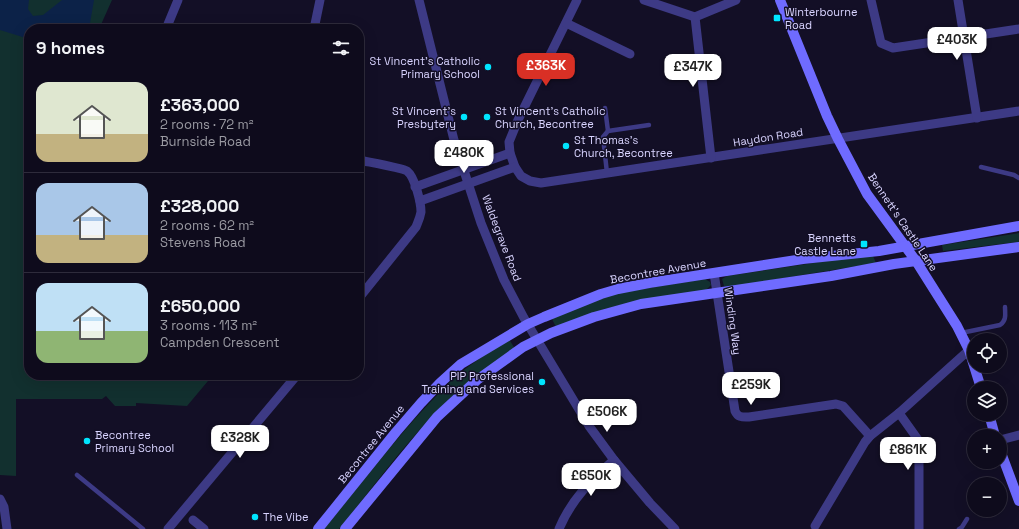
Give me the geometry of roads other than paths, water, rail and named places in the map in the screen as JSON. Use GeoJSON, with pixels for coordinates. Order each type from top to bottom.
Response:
{"type":"FeatureCollection","features":[{"type":"Feature","properties":{"kind":"street"},"geometry":{"type":"LineString","coordinates":[[168,24],[178,0]]}},
{"type":"Feature","properties":{"kind":"street"},"geometry":{"type":"LineString","coordinates":[[315,24],[320,0]]}},
{"type":"Feature","properties":{"kind":"street","name":"Waldegrave Road"},"geometry":{"type":"LineString","coordinates":[[419,0],[433,63],[454,140],[481,223],[504,280],[537,340],[589,426],[614,460],[650,503],[675,529]]}},
{"type":"Feature","properties":{"kind":"street"},"geometry":{"type":"LineString","coordinates":[[420,201],[515,167],[510,153],[509,142],[513,131],[577,0]]}},
{"type":"Feature","properties":{"kind":"street"},"geometry":{"type":"LineString","coordinates":[[644,0],[696,17],[736,0]]}},
{"type":"Feature","properties":{"kind":"street","name":"Bennett's Castle Lane"},"geometry":{"type":"LineString","coordinates":[[780,0],[827,116],[867,194],[916,261],[961,333],[967,346]]}},
{"type":"Feature","properties":{"kind":"street"},"geometry":{"type":"LineString","coordinates":[[871,0],[881,43],[893,48],[1019,30]]}},
{"type":"Feature","properties":{"kind":"street"},"geometry":{"type":"LineString","coordinates":[[958,0],[977,118]]}},
{"type":"Feature","properties":{"kind":"street"},"geometry":{"type":"LineString","coordinates":[[696,17],[711,158]]}},
{"type":"Feature","properties":{"kind":"street"},"geometry":{"type":"LineString","coordinates":[[566,23],[630,54]]}},
{"type":"Feature","properties":{"kind":"street","name":"Haydon Road"},"geometry":{"type":"LineString","coordinates":[[515,167],[521,176],[530,181],[541,183],[1019,111]]}},
{"type":"Feature","properties":{"kind":"street"},"geometry":{"type":"LineString","coordinates":[[415,187],[510,153]]}},
{"type":"Feature","properties":{"kind":"street"},"geometry":{"type":"LineString","coordinates":[[364,161],[407,171],[412,177],[420,201],[421,211],[420,219],[416,227],[364,292]]}},
{"type":"Feature","properties":{"kind":"street","name":"Becontree Avenue"},"geometry":{"type":"LineString","coordinates":[[318,529],[401,426],[440,383],[461,364],[528,324],[588,299],[618,289],[803,259],[874,251],[1019,226]]}},
{"type":"Feature","properties":{"kind":"street"},"geometry":{"type":"LineString","coordinates":[[345,529],[432,423],[450,404],[477,380],[523,347],[551,333],[594,317],[641,304],[831,276],[916,261],[1019,247]]}},
{"type":"Feature","properties":{"kind":"street","name":"Winding Way"},"geometry":{"type":"LineString","coordinates":[[714,273],[731,389],[737,415],[749,417],[836,404],[843,406],[870,436]]}},
{"type":"Feature","properties":{"kind":"street"},"geometry":{"type":"LineString","coordinates":[[815,526],[870,436],[899,413],[967,352]]}},
{"type":"Feature","properties":{"kind":"street"},"geometry":{"type":"LineString","coordinates":[[168,529],[293,380]]}},
{"type":"Feature","properties":{"kind":"street"},"geometry":{"type":"LineString","coordinates":[[899,413],[919,441],[919,529]]}},
{"type":"Feature","properties":{"kind":"street"},"geometry":{"type":"LineString","coordinates":[[1007,438],[1019,435]]}},
{"type":"Feature","properties":{"kind":"street"},"geometry":{"type":"LineString","coordinates":[[559,529],[581,492],[614,460]]}},
{"type":"Feature","properties":{"kind":"street"},"geometry":{"type":"LineString","coordinates":[[1007,469],[1019,501]]}},
{"type":"Feature","properties":{"kind":"street"},"geometry":{"type":"LineString","coordinates":[[0,499],[4,506],[7,529]]}},
{"type":"Feature","properties":{"kind":"street"},"geometry":{"type":"LineString","coordinates":[[193,520],[204,529]]}},
{"type":"Feature","properties":{"kind":"lane"},"geometry":{"type":"LineString","coordinates":[[605,108],[608,131]]}},
{"type":"Feature","properties":{"kind":"lane"},"geometry":{"type":"LineString","coordinates":[[607,173],[603,137],[608,131],[649,125]]}},
{"type":"Feature","properties":{"kind":"lane"},"geometry":{"type":"LineString","coordinates":[[980,167],[1014,175],[1019,178]]}},
{"type":"Feature","properties":{"kind":"lane"},"geometry":{"type":"LineString","coordinates":[[961,333],[1000,325],[1004,322],[1006,317],[1005,307]]}},
{"type":"Feature","properties":{"kind":"lane"},"geometry":{"type":"LineString","coordinates":[[77,474],[143,529]]}},
{"type":"Feature","properties":{"kind":"lane"},"geometry":{"type":"LineString","coordinates":[[959,529],[967,519]]}},
{"type":"Feature","properties":{"kind":"lane"},"geometry":{"type":"LineString","coordinates":[[919,529],[927,529]]}},
{"type":"Feature","properties":{"kind":"water"},"geometry":{"type":"Polygon","coordinates":[[[0,0],[29,0],[28,9],[33,16],[43,15],[62,0],[94,0],[90,24],[24,24],[24,37],[0,30],[0,0]]]}},
{"type":"Feature","properties":{"kind":"place","name":"Winterbourne Road"},"geometry":{"type":"Point","coordinates":[777,18]}},
{"type":"Feature","properties":{"kind":"place","name":"St Vincent's Catholic Primary School"},"geometry":{"type":"Point","coordinates":[488,67]}},
{"type":"Feature","properties":{"kind":"place","name":"St Vincent's Presbytery"},"geometry":{"type":"Point","coordinates":[464,117]}},
{"type":"Feature","properties":{"kind":"place","name":"St Vincent's Catholic Church, Becontree"},"geometry":{"type":"Point","coordinates":[487,117]}},
{"type":"Feature","properties":{"kind":"place","name":"St Thomas's Church, Becontree"},"geometry":{"type":"Point","coordinates":[566,146]}},
{"type":"Feature","properties":{"kind":"place","name":"Bennetts Castle Lane"},"geometry":{"type":"Point","coordinates":[864,244]}},
{"type":"Feature","properties":{"kind":"place","name":"PIP Professional Training and Services"},"geometry":{"type":"Point","coordinates":[542,382]}},
{"type":"Feature","properties":{"kind":"place","name":"Becontree Primary School"},"geometry":{"type":"Point","coordinates":[87,441]}},
{"type":"Feature","properties":{"kind":"place","name":"The Vibe"},"geometry":{"type":"Point","coordinates":[255,517]}}]}
